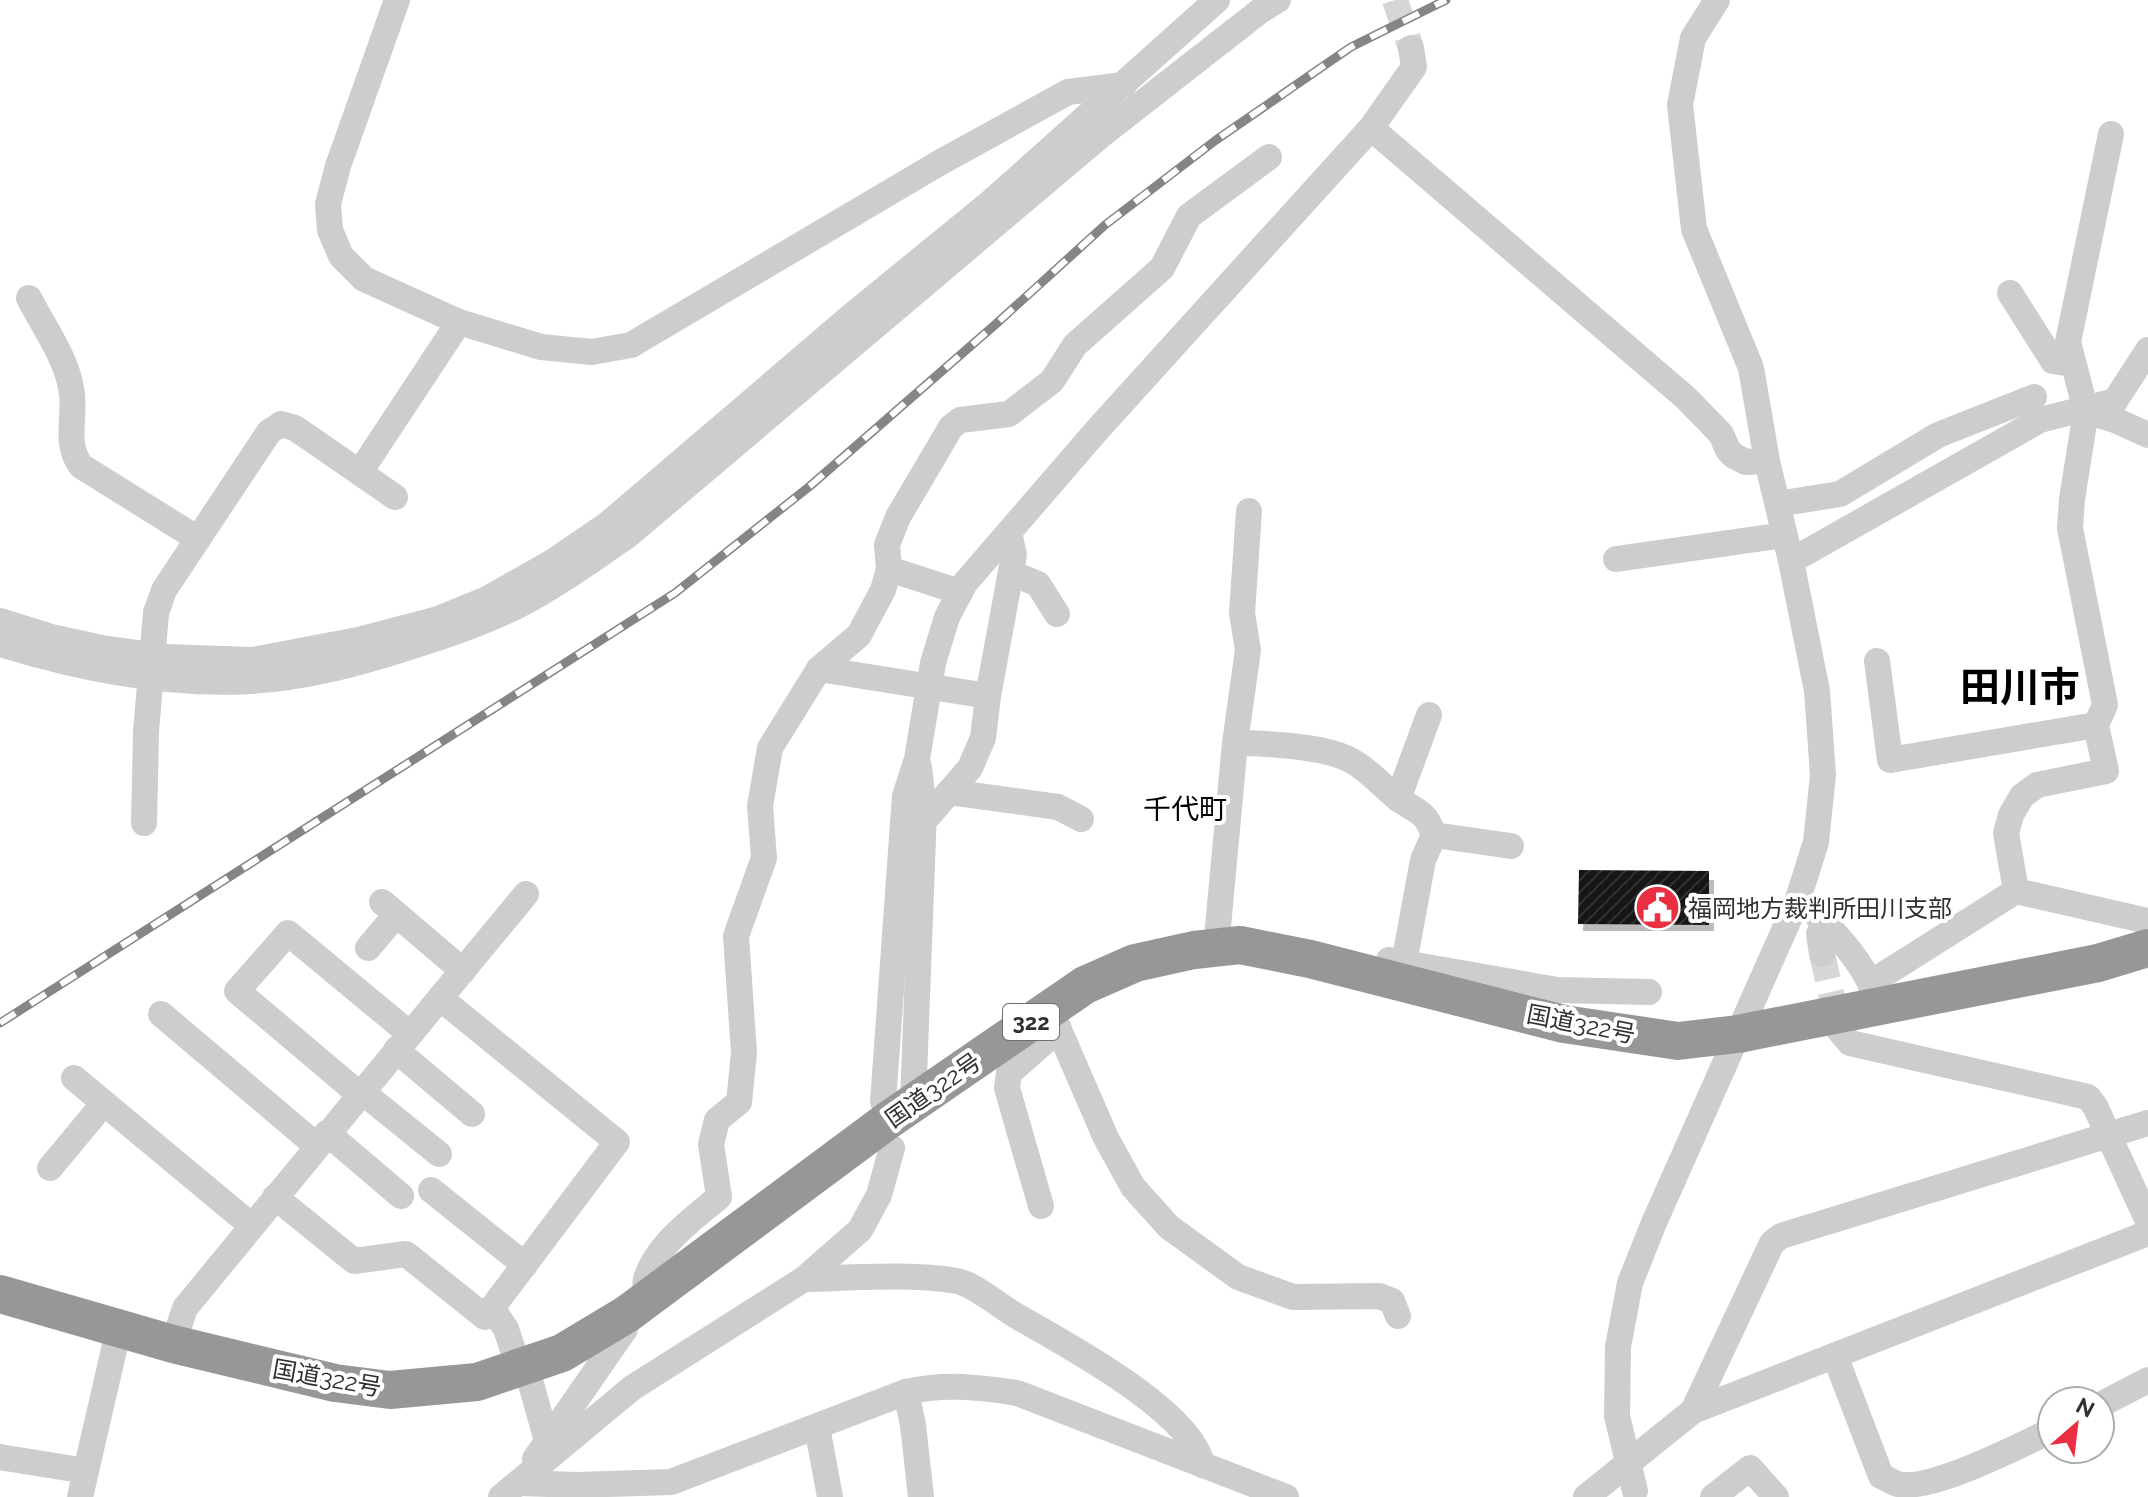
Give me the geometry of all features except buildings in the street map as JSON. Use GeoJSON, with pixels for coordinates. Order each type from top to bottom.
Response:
{"type":"FeatureCollection","features":[{"type":"Feature","properties":{"kind":"highway","name":"国道322号"},"geometry":{"type":"LineString","coordinates":[[0,1294],[173,1344],[335,1383],[390,1390],[477,1382],[562,1353],[638,1306],[898,1102],[1054,1019],[1085,985],[1135,963],[1194,950],[1240,945],[1347,968],[1564,1024],[1678,1041],[1738,1034],[1875,994],[2098,963],[2148,948]]}},
{"type":"Feature","properties":{"kind":"street"},"geometry":{"type":"LineString","coordinates":[[397,0],[338,166],[328,204],[330,230],[341,256],[364,279],[459,322],[541,347],[592,352],[631,345],[941,162],[1068,92],[1124,85]]}},
{"type":"Feature","properties":{"kind":"street"},"geometry":{"type":"LineString","coordinates":[[1092,128],[1124,85],[1217,0]]}},
{"type":"Feature","properties":{"kind":"street"},"geometry":{"type":"LineString","coordinates":[[0,644],[49,659],[125,674],[197,681],[252,681],[321,672],[457,633],[524,603],[573,574],[627,536],[693,465],[855,313],[991,202],[1278,0]]}},
{"type":"Feature","properties":{"kind":"street"},"geometry":{"type":"LineString","coordinates":[[1637,1494],[1617,1416],[1618,1347],[1630,1283],[1798,899],[1816,842],[1823,775],[1817,691],[1767,461],[1751,368],[1694,229],[1680,105],[1693,38],[1717,0]]}},
{"type":"Feature","properties":{"kind":"street"},"geometry":{"type":"LineString","coordinates":[[898,1102],[905,796],[917,759],[933,663],[947,617],[965,583],[1098,429],[1371,128],[1414,67],[1411,48]]}},
{"type":"Feature","properties":{"kind":"street"},"geometry":{"type":"LineString","coordinates":[[1053,101],[1073,109],[1092,128]]}},
{"type":"Feature","properties":{"kind":"street"},"geometry":{"type":"LineString","coordinates":[[1371,128],[1686,398],[1721,434],[1734,456],[1746,462],[1767,461]]}},
{"type":"Feature","properties":{"kind":"street"},"geometry":{"type":"LineString","coordinates":[[2016,891],[2006,833],[2011,815],[2022,796],[2037,785],[2106,771],[2096,725],[2105,705],[2070,528],[2086,411],[2068,342],[2111,134]]}},
{"type":"Feature","properties":{"kind":"street"},"geometry":{"type":"LineString","coordinates":[[509,1492],[625,1329],[638,1306],[652,1266],[675,1233],[719,1197],[711,1144],[717,1120],[739,1102],[744,1053],[736,936],[764,858],[760,806],[770,748],[819,669],[859,635],[883,590],[889,569],[887,545],[898,517],[951,427],[960,420],[1009,414],[1052,381],[1075,345],[1162,268],[1189,216],[1269,157]]}},
{"type":"Feature","properties":{"kind":"street"},"geometry":{"type":"LineString","coordinates":[[2010,293],[2053,361],[2072,364]]}},
{"type":"Feature","properties":{"kind":"street"},"geometry":{"type":"LineString","coordinates":[[29,298],[59,355],[72,388],[72,454],[81,466],[198,539]]}},
{"type":"Feature","properties":{"kind":"street"},"geometry":{"type":"LineString","coordinates":[[360,472],[459,322]]}},
{"type":"Feature","properties":{"kind":"street"},"geometry":{"type":"LineString","coordinates":[[1616,559],[1788,548],[2040,420],[2086,411],[2115,401],[2148,350]]}},
{"type":"Feature","properties":{"kind":"street"},"geometry":{"type":"LineString","coordinates":[[1778,504],[1840,494],[1938,435],[2034,397]]}},
{"type":"Feature","properties":{"kind":"street"},"geometry":{"type":"LineString","coordinates":[[2086,411],[2148,435]]}},
{"type":"Feature","properties":{"kind":"street"},"geometry":{"type":"LineString","coordinates":[[144,823],[146,732],[156,613],[164,590],[269,432],[281,424],[295,428],[395,497]]}},
{"type":"Feature","properties":{"kind":"street"},"geometry":{"type":"LineString","coordinates":[[0,621],[64,640],[166,657],[252,660],[358,640],[438,619],[487,599],[541,569],[693,465]]}},
{"type":"Feature","properties":{"kind":"street"},"geometry":{"type":"LineString","coordinates":[[1216,948],[1235,743],[1248,650],[1242,613],[1249,511]]}},
{"type":"Feature","properties":{"kind":"street"},"geometry":{"type":"LineString","coordinates":[[924,821],[970,768],[983,738],[1014,555],[1009,532]]}},
{"type":"Feature","properties":{"kind":"street"},"geometry":{"type":"LineString","coordinates":[[889,569],[960,592]]}},
{"type":"Feature","properties":{"kind":"street"},"geometry":{"type":"LineString","coordinates":[[1011,573],[1038,584],[1057,614]]}},
{"type":"Feature","properties":{"kind":"street"},"geometry":{"type":"LineString","coordinates":[[1877,661],[1890,760],[2096,725]]}},
{"type":"Feature","properties":{"kind":"street"},"geometry":{"type":"LineString","coordinates":[[819,669],[988,696]]}},
{"type":"Feature","properties":{"kind":"street"},"geometry":{"type":"LineString","coordinates":[[1398,799],[1429,715]]}},
{"type":"Feature","properties":{"kind":"street"},"geometry":{"type":"LineString","coordinates":[[1235,743],[1267,743],[1341,756],[1428,818],[1434,835],[1423,860],[1404,963]]}},
{"type":"Feature","properties":{"kind":"street"},"geometry":{"type":"LineString","coordinates":[[898,1102],[924,821],[923,788],[917,759]]}},
{"type":"Feature","properties":{"kind":"street"},"geometry":{"type":"LineString","coordinates":[[949,792],[1058,807],[1081,819]]}},
{"type":"Feature","properties":{"kind":"street"},"geometry":{"type":"LineString","coordinates":[[1434,835],[1511,846]]}},
{"type":"Feature","properties":{"kind":"street"},"geometry":{"type":"LineString","coordinates":[[1798,899],[1824,923],[1875,994],[2016,891],[2148,921]]}},
{"type":"Feature","properties":{"kind":"street"},"geometry":{"type":"LineString","coordinates":[[173,1344],[185,1308],[526,894]]}},
{"type":"Feature","properties":{"kind":"street"},"geometry":{"type":"LineString","coordinates":[[368,948],[389,908],[463,971]]}},
{"type":"Feature","properties":{"kind":"street"},"geometry":{"type":"LineString","coordinates":[[1822,954],[1819,934],[1824,923]]}},
{"type":"Feature","properties":{"kind":"street"},"geometry":{"type":"LineString","coordinates":[[439,1154],[237,991],[288,933],[403,1042],[472,1114]]}},
{"type":"Feature","properties":{"kind":"street"},"geometry":{"type":"LineString","coordinates":[[1347,968],[1350,953],[1557,990],[1649,992]]}},
{"type":"Feature","properties":{"kind":"street"},"geometry":{"type":"LineString","coordinates":[[275,1197],[354,1261],[406,1254],[485,1317],[617,1142],[440,998]]}},
{"type":"Feature","properties":{"kind":"street"},"geometry":{"type":"LineString","coordinates":[[1041,1206],[1007,1088],[1009,1073],[1054,1019],[1106,1138],[1133,1187],[1169,1227],[1238,1277],[1293,1297],[1379,1296],[1392,1301],[1398,1316]]}},
{"type":"Feature","properties":{"kind":"street"},"geometry":{"type":"LineString","coordinates":[[155,1020],[401,1196]]}},
{"type":"Feature","properties":{"kind":"street"},"geometry":{"type":"LineString","coordinates":[[1839,1030],[1850,1043],[2088,1097],[2148,1221]]}},
{"type":"Feature","properties":{"kind":"street"},"geometry":{"type":"LineString","coordinates":[[74,1078],[252,1226]]}},
{"type":"Feature","properties":{"kind":"street"},"geometry":{"type":"LineString","coordinates":[[50,1168],[104,1103]]}},
{"type":"Feature","properties":{"kind":"street"},"geometry":{"type":"LineString","coordinates":[[1693,1411],[1772,1243],[1781,1236],[2148,1123]]}},
{"type":"Feature","properties":{"kind":"street"},"geometry":{"type":"LineString","coordinates":[[509,1492],[632,1388],[804,1279],[860,1230],[879,1195],[892,1148]]}},
{"type":"Feature","properties":{"kind":"street"},"geometry":{"type":"LineString","coordinates":[[431,1190],[525,1265]]}},
{"type":"Feature","properties":{"kind":"street"},"geometry":{"type":"LineString","coordinates":[[1586,1497],[1693,1411],[2148,1233]]}},
{"type":"Feature","properties":{"kind":"street"},"geometry":{"type":"LineString","coordinates":[[804,1279],[883,1277],[960,1281],[1114,1374],[1176,1422],[1199,1450],[1202,1465]]}},
{"type":"Feature","properties":{"kind":"street"},"geometry":{"type":"LineString","coordinates":[[492,1308],[506,1329],[522,1367],[547,1441]]}},
{"type":"Feature","properties":{"kind":"street"},"geometry":{"type":"LineString","coordinates":[[80,1497],[119,1328]]}},
{"type":"Feature","properties":{"kind":"street"},"geometry":{"type":"LineString","coordinates":[[1835,1356],[1886,1486],[1929,1481],[1996,1458],[2036,1438]]}},
{"type":"Feature","properties":{"kind":"street"},"geometry":{"type":"LineString","coordinates":[[2116,1397],[2148,1380]]}},
{"type":"Feature","properties":{"kind":"street"},"geometry":{"type":"LineString","coordinates":[[509,1492],[577,1485],[662,1490],[671,1482],[906,1392],[933,1386],[979,1387],[1017,1393],[1286,1497]]}},
{"type":"Feature","properties":{"kind":"street"},"geometry":{"type":"LineString","coordinates":[[906,1392],[921,1497]]}},
{"type":"Feature","properties":{"kind":"street"},"geometry":{"type":"LineString","coordinates":[[817,1427],[830,1497]]}},
{"type":"Feature","properties":{"kind":"street"},"geometry":{"type":"LineString","coordinates":[[0,1457],[86,1471]]}},
{"type":"Feature","properties":{"kind":"street"},"geometry":{"type":"LineString","coordinates":[[1713,1497],[1750,1468],[1776,1497]]}},
{"type":"Feature","properties":{"kind":"tunnel"},"geometry":{"type":"LineString","coordinates":[[1395,0],[1411,48]]}},
{"type":"Feature","properties":{"kind":"tunnel"},"geometry":{"type":"LineString","coordinates":[[1822,954],[1839,1028]]}},
{"type":"Feature","properties":{"kind":"railway"},"geometry":{"type":"LineString","coordinates":[[0,1023],[675,593],[810,486],[1105,225],[1216,140],[1351,47],[1446,0]]}},
{"type":"Feature","properties":{"kind":"place","name":"福岡地方裁判所田川支部"},"geometry":{"type":"Point","coordinates":[1657,908]}},
{"type":"Feature","properties":{"kind":"district","name":"田川市"},"geometry":{"type":"Point","coordinates":[2020,686]}},
{"type":"Feature","properties":{"kind":"district","name":"千代町"},"geometry":{"type":"Point","coordinates":[1185,809]}}]}
